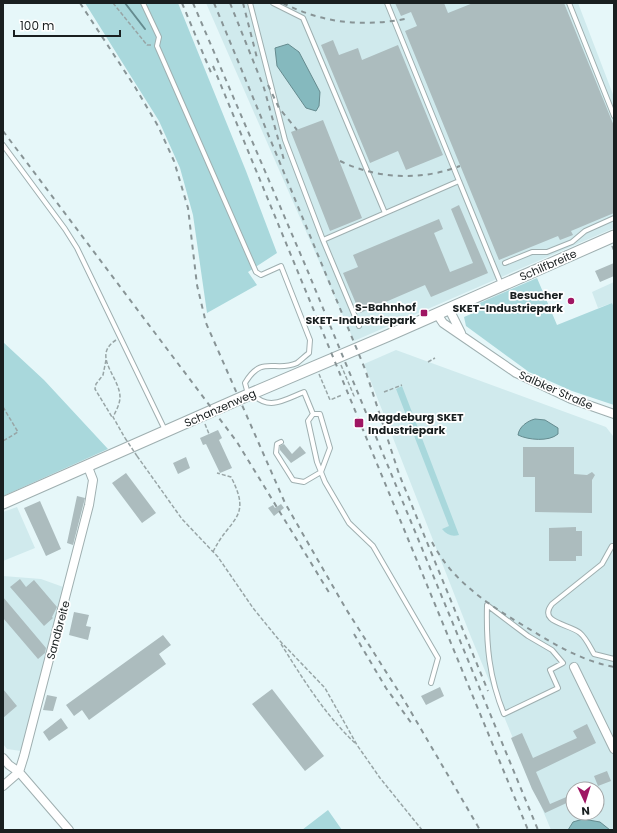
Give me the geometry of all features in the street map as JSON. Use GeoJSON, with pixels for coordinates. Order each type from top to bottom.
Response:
{"type":"FeatureCollection","features":[{"type":"Feature","properties":{"kind":"main road","name":"Schilfbreite"},"geometry":{"type":"LineString","coordinates":[[437,314],[614,236]]}},
{"type":"Feature","properties":{"kind":"main road","name":"Schanzenweg"},"geometry":{"type":"LineString","coordinates":[[3,504],[250,394],[437,314]]}},
{"type":"Feature","properties":{"kind":"street","name":"Salbker Straße"},"geometry":{"type":"LineString","coordinates":[[449,308],[462,334]]}},
{"type":"Feature","properties":{"kind":"street","name":"Salbker Straße"},"geometry":{"type":"LineString","coordinates":[[437,314],[440,321],[462,334],[516,373],[571,399],[614,414]]}},
{"type":"Feature","properties":{"kind":"street","name":"Sandbreite"},"geometry":{"type":"LineString","coordinates":[[19,772],[90,506],[93,480],[88,467]]}},
{"type":"Feature","properties":{"kind":"street"},"geometry":{"type":"LineString","coordinates":[[574,667],[614,749]]}},
{"type":"Feature","properties":{"kind":"street"},"geometry":{"type":"LineString","coordinates":[[3,758],[9,765],[19,772],[69,830]]}},
{"type":"Feature","properties":{"kind":"street"},"geometry":{"type":"LineString","coordinates":[[3,786],[19,772]]}},
{"type":"Feature","properties":{"kind":"lane"},"geometry":{"type":"LineString","coordinates":[[143,3],[159,37],[157,46],[256,272],[261,276],[281,266],[310,340],[309,353],[296,363],[261,366],[251,373],[245,383],[250,394],[260,401],[274,404],[304,392],[313,414]]}},
{"type":"Feature","properties":{"kind":"lane"},"geometry":{"type":"LineString","coordinates":[[250,3],[285,140],[323,240],[359,326]]}},
{"type":"Feature","properties":{"kind":"lane"},"geometry":{"type":"LineString","coordinates":[[274,3],[303,18],[385,213]]}},
{"type":"Feature","properties":{"kind":"lane"},"geometry":{"type":"LineString","coordinates":[[387,3],[501,286]]}},
{"type":"Feature","properties":{"kind":"lane"},"geometry":{"type":"LineString","coordinates":[[569,3],[614,116]]}},
{"type":"Feature","properties":{"kind":"lane"},"geometry":{"type":"LineString","coordinates":[[3,145],[65,229],[77,248],[166,432]]}},
{"type":"Feature","properties":{"kind":"lane"},"geometry":{"type":"LineString","coordinates":[[323,240],[459,180]]}},
{"type":"Feature","properties":{"kind":"lane"},"geometry":{"type":"LineString","coordinates":[[505,263],[532,252],[547,252],[577,239],[585,231],[614,218]]}},
{"type":"Feature","properties":{"kind":"lane"},"geometry":{"type":"LineString","coordinates":[[313,414],[308,421],[324,482],[348,523],[373,546],[438,658],[431,683]]}},
{"type":"Feature","properties":{"kind":"lane"},"geometry":{"type":"LineString","coordinates":[[281,442],[277,444],[276,453],[293,480],[304,482],[321,472],[330,448],[320,414],[313,414]]}},
{"type":"Feature","properties":{"kind":"lane"},"geometry":{"type":"LineString","coordinates":[[614,546],[612,546],[602,564],[552,604],[548,609],[547,614],[550,619],[580,633],[594,654],[614,659]]}},
{"type":"Feature","properties":{"kind":"lane"},"geometry":{"type":"LineString","coordinates":[[487,605],[552,650],[564,664],[550,670],[558,688],[504,714],[494,690],[486,640],[487,605]]}},
{"type":"Feature","properties":{"kind":"path"},"geometry":{"type":"LineString","coordinates":[[113,3],[146,45],[157,46]]}},
{"type":"Feature","properties":{"kind":"path"},"geometry":{"type":"LineString","coordinates":[[120,338],[111,344],[106,352],[103,374],[96,384],[95,389],[125,438],[182,519],[213,552],[253,608],[279,640],[325,688],[358,746],[380,778],[422,830]]}},
{"type":"Feature","properties":{"kind":"path"},"geometry":{"type":"LineString","coordinates":[[428,362],[435,358]]}},
{"type":"Feature","properties":{"kind":"path"},"geometry":{"type":"LineString","coordinates":[[106,360],[120,396],[119,404],[113,417]]}},
{"type":"Feature","properties":{"kind":"path"},"geometry":{"type":"LineString","coordinates":[[340,362],[354,396],[352,397]]}},
{"type":"Feature","properties":{"kind":"path"},"geometry":{"type":"LineString","coordinates":[[318,371],[330,400],[342,395]]}},
{"type":"Feature","properties":{"kind":"path"},"geometry":{"type":"LineString","coordinates":[[384,392],[402,385]]}},
{"type":"Feature","properties":{"kind":"path"},"geometry":{"type":"LineString","coordinates":[[3,407],[18,432],[3,441]]}},
{"type":"Feature","properties":{"kind":"path"},"geometry":{"type":"LineString","coordinates":[[204,422],[209,434]]}},
{"type":"Feature","properties":{"kind":"path"},"geometry":{"type":"LineString","coordinates":[[213,552],[220,538],[239,514],[242,506],[231,477],[217,473]]}},
{"type":"Feature","properties":{"kind":"path"},"geometry":{"type":"LineString","coordinates":[[279,640],[311,692],[344,733],[358,746]]}},
{"type":"Feature","properties":{"kind":"shaded area"},"geometry":{"type":"Polygon","coordinates":[[[85,3],[178,3],[246,171],[277,253],[248,272],[257,285],[207,313],[193,215],[180,168],[159,121],[85,3]]]}},
{"type":"Feature","properties":{"kind":"shaded area"},"geometry":{"type":"Polygon","coordinates":[[[206,3],[578,3],[614,97],[614,228],[354,341],[206,3]]]}},
{"type":"Feature","properties":{"kind":"shaded area"},"geometry":{"type":"Polygon","coordinates":[[[288,44],[299,52],[320,92],[319,106],[316,111],[306,108],[277,66],[275,48],[288,44]]]}},
{"type":"Feature","properties":{"kind":"shaded area"},"geometry":{"type":"Polygon","coordinates":[[[537,278],[557,325],[612,303],[614,307],[614,405],[572,391],[529,372],[466,326],[464,317],[471,314],[468,308],[537,278]]]}},
{"type":"Feature","properties":{"kind":"shaded area"},"geometry":{"type":"Polygon","coordinates":[[[614,282],[614,307],[612,303],[598,308],[592,292],[614,282]]]}},
{"type":"Feature","properties":{"kind":"shaded area"},"geometry":{"type":"Polygon","coordinates":[[[3,342],[44,380],[108,449],[3,496],[3,342]]]}},
{"type":"Feature","properties":{"kind":"shaded area"},"geometry":{"type":"Polygon","coordinates":[[[396,350],[606,427],[613,436],[614,830],[551,830],[471,637],[364,364],[396,350]]]}},
{"type":"Feature","properties":{"kind":"shaded area"},"geometry":{"type":"Polygon","coordinates":[[[402,386],[459,535],[450,535],[442,529],[449,526],[396,389],[402,386]]]}},
{"type":"Feature","properties":{"kind":"shaded area"},"geometry":{"type":"Polygon","coordinates":[[[535,419],[545,420],[558,428],[558,434],[554,437],[544,439],[527,438],[518,435],[520,429],[524,425],[535,419]]]}},
{"type":"Feature","properties":{"kind":"shaded area"},"geometry":{"type":"Polygon","coordinates":[[[17,507],[35,548],[3,561],[3,512],[17,507]]]}},
{"type":"Feature","properties":{"kind":"shaded area"},"geometry":{"type":"Polygon","coordinates":[[[3,576],[41,579],[66,588],[21,751],[7,749],[3,744],[3,576]]]}},
{"type":"Feature","properties":{"kind":"shaded area"},"geometry":{"type":"Polygon","coordinates":[[[328,810],[342,830],[302,830],[328,810]]]}},
{"type":"Feature","properties":{"kind":"shaded area"},"geometry":{"type":"Polygon","coordinates":[[[573,822],[600,822],[610,830],[568,830],[573,822]]]}},
{"type":"Feature","properties":{"kind":"building"},"geometry":{"type":"Polygon","coordinates":[[[395,3],[444,3],[448,13],[473,3],[564,3],[614,126],[614,213],[571,231],[573,235],[560,240],[558,236],[499,260],[405,31],[417,26],[411,12],[401,16],[395,3]]]}},
{"type":"Feature","properties":{"kind":"building"},"geometry":{"type":"Polygon","coordinates":[[[333,40],[339,55],[358,48],[362,60],[398,45],[443,155],[406,170],[398,151],[370,163],[321,45],[333,40]]]}},
{"type":"Feature","properties":{"kind":"building"},"geometry":{"type":"Polygon","coordinates":[[[323,120],[362,218],[330,231],[291,132],[323,120]]]}},
{"type":"Feature","properties":{"kind":"building"},"geometry":{"type":"Polygon","coordinates":[[[459,205],[488,273],[431,297],[425,285],[360,313],[343,273],[358,267],[353,255],[439,219],[443,229],[434,233],[450,272],[473,263],[451,209],[459,205]]]}},
{"type":"Feature","properties":{"kind":"building"},"geometry":{"type":"Polygon","coordinates":[[[614,263],[614,276],[600,282],[595,271],[614,263]]]}},
{"type":"Feature","properties":{"kind":"building"},"geometry":{"type":"Polygon","coordinates":[[[218,430],[222,438],[219,440],[232,468],[220,473],[206,444],[203,445],[200,438],[218,430]]]}},
{"type":"Feature","properties":{"kind":"building"},"geometry":{"type":"Polygon","coordinates":[[[284,444],[292,454],[300,446],[306,453],[291,463],[280,450],[280,446],[284,444]]]}},
{"type":"Feature","properties":{"kind":"building"},"geometry":{"type":"Polygon","coordinates":[[[523,447],[574,447],[574,474],[587,475],[592,472],[595,475],[592,480],[592,513],[535,512],[535,477],[523,477],[523,447]]]}},
{"type":"Feature","properties":{"kind":"building"},"geometry":{"type":"Polygon","coordinates":[[[186,457],[190,468],[178,474],[173,463],[186,457]]]}},
{"type":"Feature","properties":{"kind":"building"},"geometry":{"type":"Polygon","coordinates":[[[126,473],[156,513],[142,523],[112,483],[126,473]]]}},
{"type":"Feature","properties":{"kind":"building"},"geometry":{"type":"Polygon","coordinates":[[[77,496],[85,498],[73,545],[67,543],[77,496]]]}},
{"type":"Feature","properties":{"kind":"building"},"geometry":{"type":"Polygon","coordinates":[[[40,501],[61,549],[46,556],[24,508],[40,501]]]}},
{"type":"Feature","properties":{"kind":"building"},"geometry":{"type":"Polygon","coordinates":[[[281,504],[284,508],[274,516],[268,508],[273,505],[275,508],[281,504]]]}},
{"type":"Feature","properties":{"kind":"building"},"geometry":{"type":"Polygon","coordinates":[[[576,527],[576,531],[582,531],[582,556],[576,556],[576,561],[549,561],[549,528],[576,527]]]}},
{"type":"Feature","properties":{"kind":"building"},"geometry":{"type":"Polygon","coordinates":[[[20,579],[26,587],[34,580],[57,607],[52,617],[53,618],[44,626],[10,587],[20,579]]]}},
{"type":"Feature","properties":{"kind":"building"},"geometry":{"type":"Polygon","coordinates":[[[3,597],[46,648],[45,653],[38,659],[3,618],[3,597]]]}},
{"type":"Feature","properties":{"kind":"building"},"geometry":{"type":"Polygon","coordinates":[[[74,612],[89,615],[86,626],[91,627],[88,640],[69,635],[74,612]]]}},
{"type":"Feature","properties":{"kind":"building"},"geometry":{"type":"Polygon","coordinates":[[[163,635],[171,645],[159,654],[166,664],[89,720],[82,710],[74,716],[66,705],[163,635]]]}},
{"type":"Feature","properties":{"kind":"building"},"geometry":{"type":"Polygon","coordinates":[[[440,687],[444,696],[426,705],[421,696],[440,687]]]}},
{"type":"Feature","properties":{"kind":"building"},"geometry":{"type":"Polygon","coordinates":[[[3,689],[17,706],[3,718],[3,689]]]}},
{"type":"Feature","properties":{"kind":"building"},"geometry":{"type":"Polygon","coordinates":[[[272,689],[324,756],[305,771],[252,704],[272,689]]]}},
{"type":"Feature","properties":{"kind":"building"},"geometry":{"type":"Polygon","coordinates":[[[47,695],[57,697],[53,711],[43,710],[47,695]]]}},
{"type":"Feature","properties":{"kind":"building"},"geometry":{"type":"Polygon","coordinates":[[[61,718],[68,728],[49,741],[43,732],[61,718]]]}},
{"type":"Feature","properties":{"kind":"building"},"geometry":{"type":"Polygon","coordinates":[[[587,724],[596,743],[536,772],[550,804],[565,798],[565,804],[545,813],[532,789],[511,738],[522,733],[533,758],[577,738],[573,731],[587,724]]]}},
{"type":"Feature","properties":{"kind":"building"},"geometry":{"type":"Polygon","coordinates":[[[607,771],[611,781],[605,783],[605,781],[596,781],[594,776],[607,771]]]}},
{"type":"Feature","properties":{"kind":"waterway"},"geometry":{"type":"LineString","coordinates":[[125,3],[145,29]]}},
{"type":"Feature","properties":{"kind":"railway"},"geometry":{"type":"LineString","coordinates":[[80,3],[135,87],[158,126],[174,161],[188,208],[197,285],[206,323],[285,503],[346,609],[404,700],[480,830]]}},
{"type":"Feature","properties":{"kind":"railway"},"geometry":{"type":"LineString","coordinates":[[182,3],[212,75]]}},
{"type":"Feature","properties":{"kind":"railway"},"geometry":{"type":"LineString","coordinates":[[193,3],[306,267],[538,830]]}},
{"type":"Feature","properties":{"kind":"railway"},"geometry":{"type":"LineString","coordinates":[[214,3],[365,369],[399,474],[488,691]]}},
{"type":"Feature","properties":{"kind":"railway"},"geometry":{"type":"LineString","coordinates":[[230,3],[264,88],[284,160]]}},
{"type":"Feature","properties":{"kind":"railway"},"geometry":{"type":"LineString","coordinates":[[243,3],[257,58]]}},
{"type":"Feature","properties":{"kind":"railway"},"geometry":{"type":"LineString","coordinates":[[283,3],[312,15],[342,22],[373,23],[405,19]]}},
{"type":"Feature","properties":{"kind":"railway"},"geometry":{"type":"LineString","coordinates":[[213,66],[528,830]]}},
{"type":"Feature","properties":{"kind":"railway"},"geometry":{"type":"LineString","coordinates":[[268,85],[279,108],[297,130]]}},
{"type":"Feature","properties":{"kind":"railway"},"geometry":{"type":"LineString","coordinates":[[3,131],[237,442],[330,594]]}},
{"type":"Feature","properties":{"kind":"railway"},"geometry":{"type":"LineString","coordinates":[[340,161],[369,171],[399,176],[430,174],[460,166]]}},
{"type":"Feature","properties":{"kind":"railway"},"geometry":{"type":"LineString","coordinates":[[432,542],[441,557],[462,582],[488,603],[561,647],[581,657],[614,667]]}},
{"type":"Feature","properties":{"kind":"railway"},"geometry":{"type":"LineString","coordinates":[[354,634],[386,688],[412,724]]}},
{"type":"Feature","properties":{"kind":"place","name":"Besucher SKET-Industriepark"},"geometry":{"type":"Point","coordinates":[571,301]}},
{"type":"Feature","properties":{"kind":"place","name":"S-Bahnhof SKET-Industriepark"},"geometry":{"type":"Point","coordinates":[424,313]}},
{"type":"Feature","properties":{"kind":"place","name":"Magdeburg SKET Industriepark"},"geometry":{"type":"Point","coordinates":[359,423]}}]}
